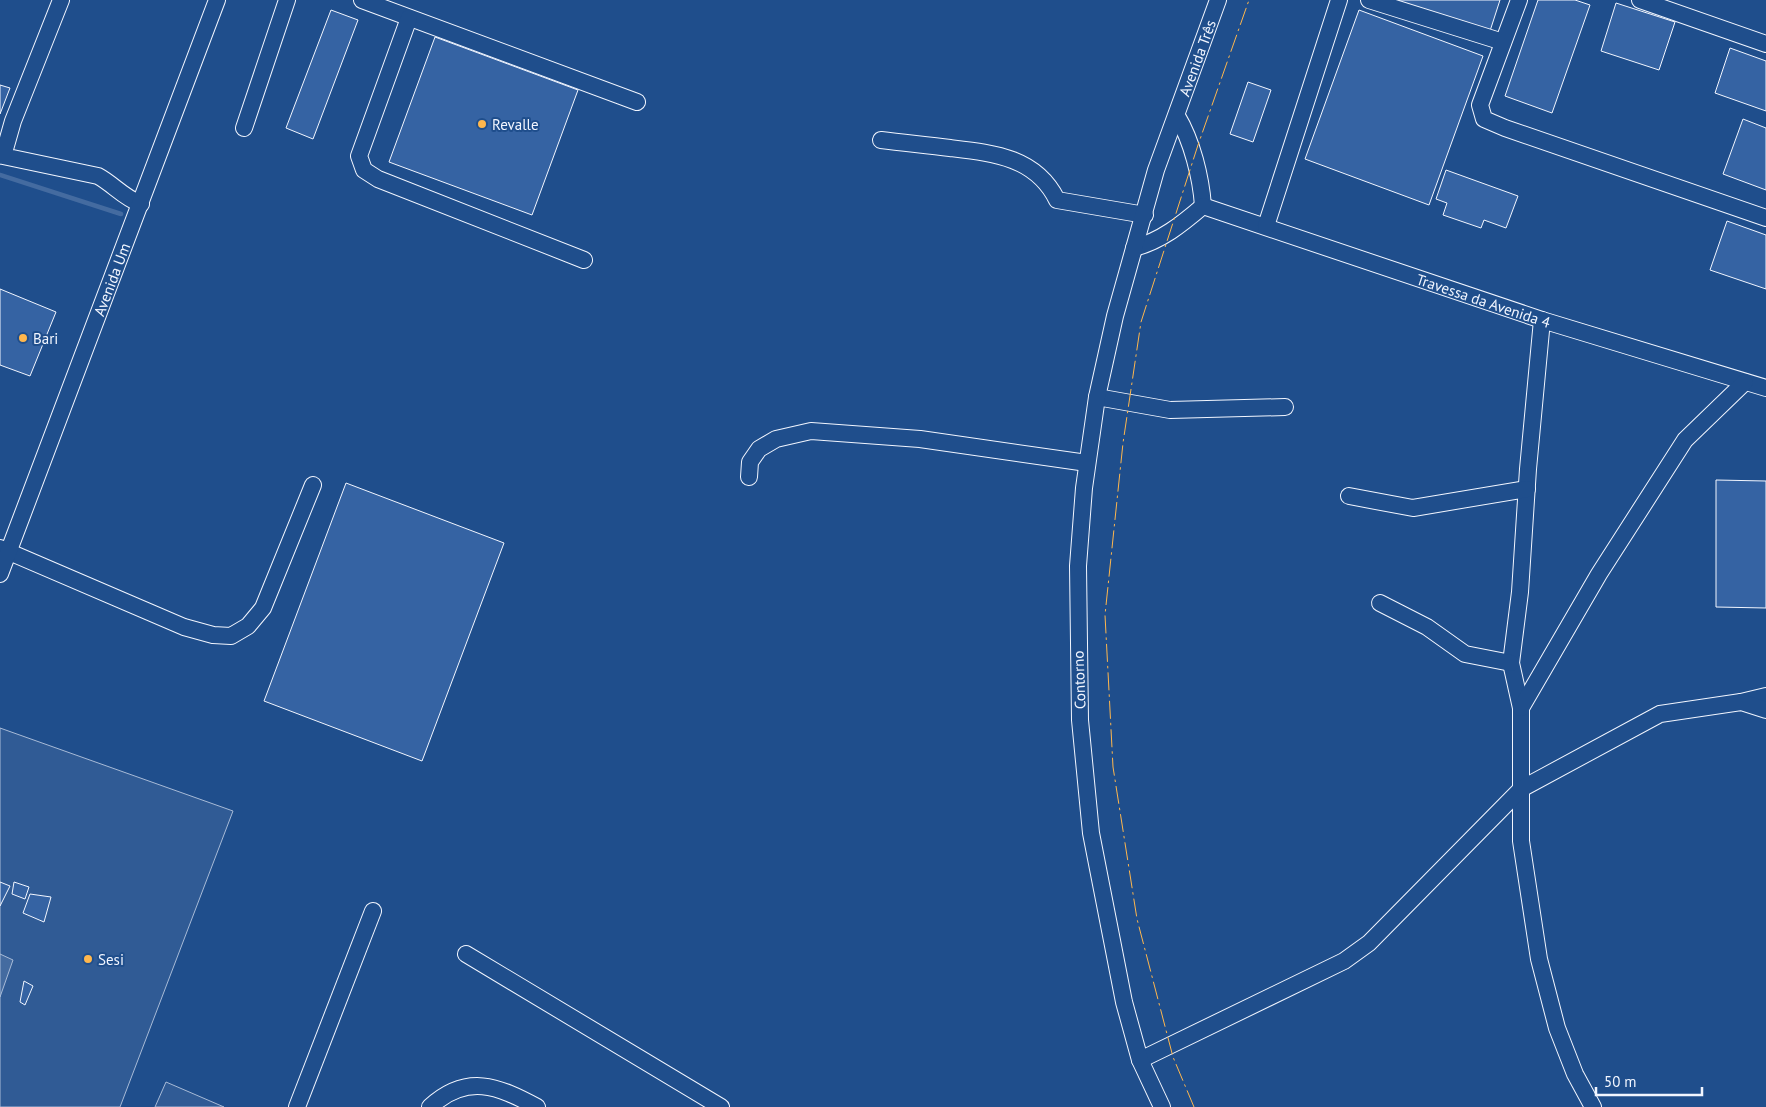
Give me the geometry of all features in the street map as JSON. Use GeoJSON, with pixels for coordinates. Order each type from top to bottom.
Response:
{"type":"FeatureCollection","features":[{"type":"Feature","properties":{"kind":"street"},"geometry":{"type":"LineString","coordinates":[[61,0],[13,121],[2,155],[98,176],[112,183],[134,201],[141,204]]}},
{"type":"Feature","properties":{"kind":"street","name":"Avenida Um"},"geometry":{"type":"LineString","coordinates":[[0,574],[4,550],[141,204],[217,0]]}},
{"type":"Feature","properties":{"kind":"street"},"geometry":{"type":"LineString","coordinates":[[244,128],[288,0]]}},
{"type":"Feature","properties":{"kind":"street"},"geometry":{"type":"LineString","coordinates":[[362,0],[637,102]]}},
{"type":"Feature","properties":{"kind":"street","name":"Avenida Três"},"geometry":{"type":"LineString","coordinates":[[1145,215],[1156,170],[1218,0]]}},
{"type":"Feature","properties":{"kind":"street"},"geometry":{"type":"LineString","coordinates":[[1266,226],[1339,0]]}},
{"type":"Feature","properties":{"kind":"street"},"geometry":{"type":"LineString","coordinates":[[1369,0],[1503,42]]}},
{"type":"Feature","properties":{"kind":"street"},"geometry":{"type":"LineString","coordinates":[[1519,0],[1480,105],[1484,119],[1505,128],[1766,218]]}},
{"type":"Feature","properties":{"kind":"street"},"geometry":{"type":"LineString","coordinates":[[1640,0],[1766,44]]}},
{"type":"Feature","properties":{"kind":"street"},"geometry":{"type":"LineString","coordinates":[[409,18],[359,156],[364,170],[378,179],[584,260]]}},
{"type":"Feature","properties":{"kind":"street"},"geometry":{"type":"LineString","coordinates":[[1134,248],[1148,244],[1165,235],[1202,206],[1198,179],[1186,130],[1177,116]]}},
{"type":"Feature","properties":{"kind":"street"},"geometry":{"type":"LineString","coordinates":[[882,140],[997,154],[1026,165],[1051,187],[1057,200],[1145,215]]}},
{"type":"Feature","properties":{"kind":"street","name":"Travessa da Avenida 4"},"geometry":{"type":"LineString","coordinates":[[1202,206],[1542,320],[1766,388]]}},
{"type":"Feature","properties":{"kind":"street","name":"Contorno"},"geometry":{"type":"LineString","coordinates":[[1145,215],[1115,316],[1097,397],[1087,463],[1078,594],[1080,710],[1091,833],[1102,897],[1124,1002],[1140,1060],[1162,1107]]}},
{"type":"Feature","properties":{"kind":"street"},"geometry":{"type":"LineString","coordinates":[[1542,320],[1520,592],[1510,663],[1521,708],[1521,841],[1539,958],[1564,1049],[1593,1107]]}},
{"type":"Feature","properties":{"kind":"street"},"geometry":{"type":"LineString","coordinates":[[1521,708],[1599,574],[1685,440],[1745,382]]}},
{"type":"Feature","properties":{"kind":"street"},"geometry":{"type":"LineString","coordinates":[[1097,397],[1170,410],[1285,408]]}},
{"type":"Feature","properties":{"kind":"street"},"geometry":{"type":"LineString","coordinates":[[749,477],[750,462],[759,449],[776,439],[811,431],[920,439],[1087,463]]}},
{"type":"Feature","properties":{"kind":"street"},"geometry":{"type":"LineString","coordinates":[[4,550],[184,627],[231,636],[248,626],[263,608],[313,485]]}},
{"type":"Feature","properties":{"kind":"street"},"geometry":{"type":"LineString","coordinates":[[1350,496],[1413,508],[1527,489]]}},
{"type":"Feature","properties":{"kind":"street"},"geometry":{"type":"LineString","coordinates":[[1380,603],[1427,627],[1465,654],[1510,663]]}},
{"type":"Feature","properties":{"kind":"street"},"geometry":{"type":"LineString","coordinates":[[1140,1060],[1344,961],[1369,942],[1520,789],[1660,714],[1740,702],[1766,696]]}},
{"type":"Feature","properties":{"kind":"street"},"geometry":{"type":"LineString","coordinates":[[1740,702],[1766,710]]}},
{"type":"Feature","properties":{"kind":"street"},"geometry":{"type":"LineString","coordinates":[[297,1107],[373,911]]}},
{"type":"Feature","properties":{"kind":"street"},"geometry":{"type":"LineString","coordinates":[[466,954],[721,1107]]}},
{"type":"Feature","properties":{"kind":"street"},"geometry":{"type":"LineString","coordinates":[[430,1107],[459,1088],[474,1086],[508,1092],[537,1107]]}},
{"type":"Feature","properties":{"kind":"shaded area","name":"Sesi"},"geometry":{"type":"Polygon","coordinates":[[[0,728],[233,811],[120,1107],[0,1107],[0,728]]]}},
{"type":"Feature","properties":{"kind":"shaded area"},"geometry":{"type":"Polygon","coordinates":[[[0,954],[13,960],[0,997],[0,954]]]}},
{"type":"Feature","properties":{"kind":"shaded area"},"geometry":{"type":"Polygon","coordinates":[[[166,1082],[224,1107],[155,1107],[166,1082]]]}},
{"type":"Feature","properties":{"kind":"building"},"geometry":{"type":"Polygon","coordinates":[[[1395,0],[1500,0],[1490,31],[1395,0]]]}},
{"type":"Feature","properties":{"kind":"building"},"geometry":{"type":"Polygon","coordinates":[[[1538,0],[1575,0],[1590,5],[1552,113],[1505,96],[1538,0]]]}},
{"type":"Feature","properties":{"kind":"building"},"geometry":{"type":"Polygon","coordinates":[[[1616,3],[1675,22],[1659,70],[1601,51],[1616,3]]]}},
{"type":"Feature","properties":{"kind":"building"},"geometry":{"type":"Polygon","coordinates":[[[331,10],[358,20],[313,139],[286,128],[331,10]]]}},
{"type":"Feature","properties":{"kind":"building"},"geometry":{"type":"Polygon","coordinates":[[[1359,10],[1483,56],[1429,205],[1305,159],[1359,10]]]}},
{"type":"Feature","properties":{"kind":"building"},"geometry":{"type":"Polygon","coordinates":[[[435,37],[578,90],[532,215],[389,162],[435,37]]]}},
{"type":"Feature","properties":{"kind":"building"},"geometry":{"type":"Polygon","coordinates":[[[1730,48],[1766,61],[1766,111],[1715,93],[1730,48]]]}},
{"type":"Feature","properties":{"kind":"building"},"geometry":{"type":"Polygon","coordinates":[[[1248,82],[1271,90],[1253,142],[1230,134],[1248,82]]]}},
{"type":"Feature","properties":{"kind":"building"},"geometry":{"type":"Polygon","coordinates":[[[0,85],[10,88],[0,114],[0,85]]]}},
{"type":"Feature","properties":{"kind":"building"},"geometry":{"type":"Polygon","coordinates":[[[1743,119],[1766,128],[1766,190],[1723,174],[1743,119]]]}},
{"type":"Feature","properties":{"kind":"building"},"geometry":{"type":"Polygon","coordinates":[[[1446,170],[1518,196],[1506,228],[1484,220],[1481,228],[1443,215],[1447,203],[1436,199],[1446,170]]]}},
{"type":"Feature","properties":{"kind":"building"},"geometry":{"type":"Polygon","coordinates":[[[1727,221],[1766,235],[1766,289],[1710,270],[1727,221]]]}},
{"type":"Feature","properties":{"kind":"building","name":"Bari"},"geometry":{"type":"Polygon","coordinates":[[[0,289],[56,312],[30,376],[0,365],[0,289]]]}},
{"type":"Feature","properties":{"kind":"building"},"geometry":{"type":"Polygon","coordinates":[[[1716,480],[1766,481],[1766,608],[1716,607],[1716,480]]]}},
{"type":"Feature","properties":{"kind":"building"},"geometry":{"type":"Polygon","coordinates":[[[346,483],[504,543],[422,761],[264,701],[346,483]]]}},
{"type":"Feature","properties":{"kind":"building"},"geometry":{"type":"Polygon","coordinates":[[[0,882],[10,886],[0,906],[0,882]]]}},
{"type":"Feature","properties":{"kind":"building"},"geometry":{"type":"Polygon","coordinates":[[[14,882],[29,887],[25,899],[12,894],[14,882]]]}},
{"type":"Feature","properties":{"kind":"building"},"geometry":{"type":"Polygon","coordinates":[[[30,894],[51,897],[44,922],[23,913],[30,894]]]}},
{"type":"Feature","properties":{"kind":"building"},"geometry":{"type":"Polygon","coordinates":[[[24,981],[33,986],[25,1005],[20,1002],[24,981]]]}},
{"type":"Feature","properties":{"kind":"waterway"},"geometry":{"type":"LineString","coordinates":[[0,175],[121,214]]}},
{"type":"Feature","properties":{"kind":"power"},"geometry":{"type":"LineString","coordinates":[[1194,1107],[1173,1057],[1137,919],[1113,767],[1105,615],[1123,443],[1141,322],[1198,145],[1249,0]]}},
{"type":"Feature","properties":{"kind":"place","name":"Revalle"},"geometry":{"type":"Point","coordinates":[482,124]}},
{"type":"Feature","properties":{"kind":"place","name":"Bari"},"geometry":{"type":"Point","coordinates":[23,338]}},
{"type":"Feature","properties":{"kind":"place","name":"Sesi"},"geometry":{"type":"Point","coordinates":[88,959]}}]}
